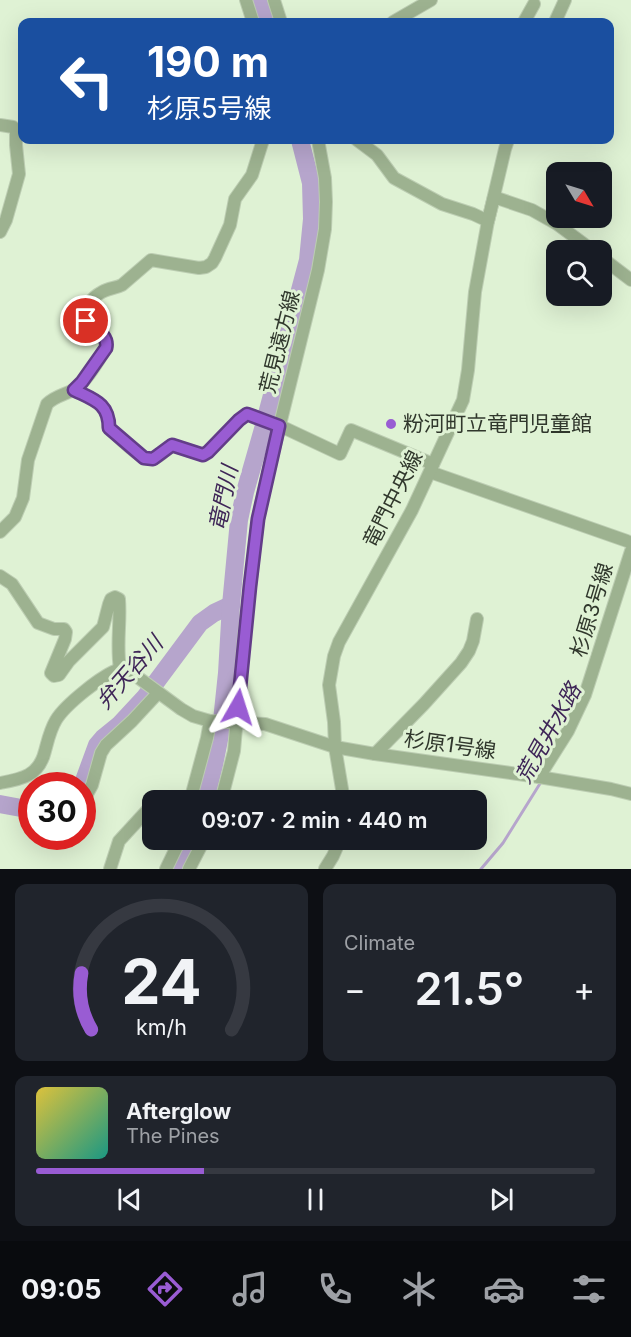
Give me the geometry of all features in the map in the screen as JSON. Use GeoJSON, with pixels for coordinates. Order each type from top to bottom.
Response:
{"type":"FeatureCollection","features":[{"type":"Feature","properties":{"kind":"street"},"geometry":{"type":"LineString","coordinates":[[246,0],[252,18]]}},
{"type":"Feature","properties":{"kind":"street"},"geometry":{"type":"LineString","coordinates":[[274,0],[280,18]]}},
{"type":"Feature","properties":{"kind":"street"},"geometry":{"type":"LineString","coordinates":[[400,18],[431,0]]}},
{"type":"Feature","properties":{"kind":"street"},"geometry":{"type":"LineString","coordinates":[[557,18],[565,0]]}},
{"type":"Feature","properties":{"kind":"street"},"geometry":{"type":"LineString","coordinates":[[525,18],[531,1]]}},
{"type":"Feature","properties":{"kind":"street"},"geometry":{"type":"LineString","coordinates":[[0,125],[13,127],[16,130],[19,174],[0,232]]}},
{"type":"Feature","properties":{"kind":"street"},"geometry":{"type":"LineString","coordinates":[[0,532],[15,517],[23,498],[28,460],[47,404],[74,390],[106,348],[106,338],[84,318],[87,306],[98,294],[122,285],[151,260],[199,268],[212,263],[230,225],[235,199],[252,175],[262,144]]}},
{"type":"Feature","properties":{"kind":"street","name":"荒見遠方線"},"geometry":{"type":"LineString","coordinates":[[224,790],[234,751],[233,722],[258,519],[278,425],[318,270],[325,229],[326,202],[319,144]]}},
{"type":"Feature","properties":{"kind":"street"},"geometry":{"type":"LineString","coordinates":[[362,144],[377,155],[394,178],[442,204],[488,221]]}},
{"type":"Feature","properties":{"kind":"street"},"geometry":{"type":"LineString","coordinates":[[507,144],[494,197],[532,210],[579,240]]}},
{"type":"Feature","properties":{"kind":"street","name":"竜門中央線"},"geometry":{"type":"LineString","coordinates":[[342,790],[329,685],[334,656],[361,600],[401,531],[463,400],[467,386],[475,292],[494,197]]}},
{"type":"Feature","properties":{"kind":"street"},"geometry":{"type":"LineString","coordinates":[[612,266],[631,280]]}},
{"type":"Feature","properties":{"kind":"street"},"geometry":{"type":"LineString","coordinates":[[74,390],[104,406],[109,419],[109,428],[144,458],[153,459],[172,445],[203,455],[247,414],[278,425]]}},
{"type":"Feature","properties":{"kind":"street","name":"杉原3号線"},"geometry":{"type":"LineString","coordinates":[[278,425],[340,454],[351,430],[432,468],[631,543]]}},
{"type":"Feature","properties":{"kind":"street","name":"杉原3号線"},"geometry":{"type":"LineString","coordinates":[[542,778],[585,695],[631,551]]}},
{"type":"Feature","properties":{"kind":"street"},"geometry":{"type":"LineString","coordinates":[[0,576],[12,584],[38,623],[54,629],[64,629],[66,632],[51,673],[54,676],[59,675],[69,661],[103,627],[111,599],[116,597],[119,599],[117,652],[120,669],[109,673],[63,710],[55,721],[40,764],[34,771],[26,777],[0,783]]}},
{"type":"Feature","properties":{"kind":"street"},"geometry":{"type":"LineString","coordinates":[[375,754],[461,663],[473,641],[477,619]]}},
{"type":"Feature","properties":{"kind":"street","name":"杉原1号線"},"geometry":{"type":"LineString","coordinates":[[120,669],[132,673],[187,713],[211,721],[264,724],[335,747],[542,778],[631,794]]}},
{"type":"Feature","properties":{"kind":"street"},"geometry":{"type":"LineString","coordinates":[[96,773],[101,753],[106,745],[132,721],[154,690]]}},
{"type":"Feature","properties":{"kind":"street"},"geometry":{"type":"LineString","coordinates":[[193,790],[211,721]]}},
{"type":"Feature","properties":{"kind":"street"},"geometry":{"type":"LineString","coordinates":[[110,869],[119,841],[142,816]]}},
{"type":"Feature","properties":{"kind":"street"},"geometry":{"type":"LineString","coordinates":[[166,869],[175,850]]}},
{"type":"Feature","properties":{"kind":"street"},"geometry":{"type":"LineString","coordinates":[[189,869],[199,850]]}},
{"type":"Feature","properties":{"kind":"street"},"geometry":{"type":"LineString","coordinates":[[325,869],[336,850]]}},
{"type":"Feature","properties":{"kind":"waterway","name":"竜門川"},"geometry":{"type":"LineString","coordinates":[[261,0],[266,18]]}},
{"type":"Feature","properties":{"kind":"waterway","name":"竜門川"},"geometry":{"type":"LineString","coordinates":[[208,790],[221,730],[239,520],[308,260],[312,219],[311,183],[301,144]]}},
{"type":"Feature","properties":{"kind":"waterway","name":"弁天谷川"},"geometry":{"type":"LineString","coordinates":[[87,772],[97,745],[145,697],[200,623],[231,605]]}},
{"type":"Feature","properties":{"kind":"waterway","name":"荒見井水路"},"geometry":{"type":"LineString","coordinates":[[481,869],[503,843],[541,782]]}},
{"type":"Feature","properties":{"kind":"waterway","name":"弁天谷川"},"geometry":{"type":"LineString","coordinates":[[0,804],[18,807]]}},
{"type":"Feature","properties":{"kind":"waterway","name":"竜門川"},"geometry":{"type":"LineString","coordinates":[[175,869],[184,850]]}},
{"type":"Feature","properties":{"kind":"place","name":"粉河町立竜門児童館"},"geometry":{"type":"Point","coordinates":[391,424]}},
{"type":"Feature","properties":{"kind":"route"},"geometry":{"type":"LineString","coordinates":[[86,321],[106,338],[107,343],[106,348],[74,390],[104,406],[109,419],[109,428],[144,458],[153,459],[172,445],[203,455],[247,414],[279,426],[258,519],[238,707]]}}]}
